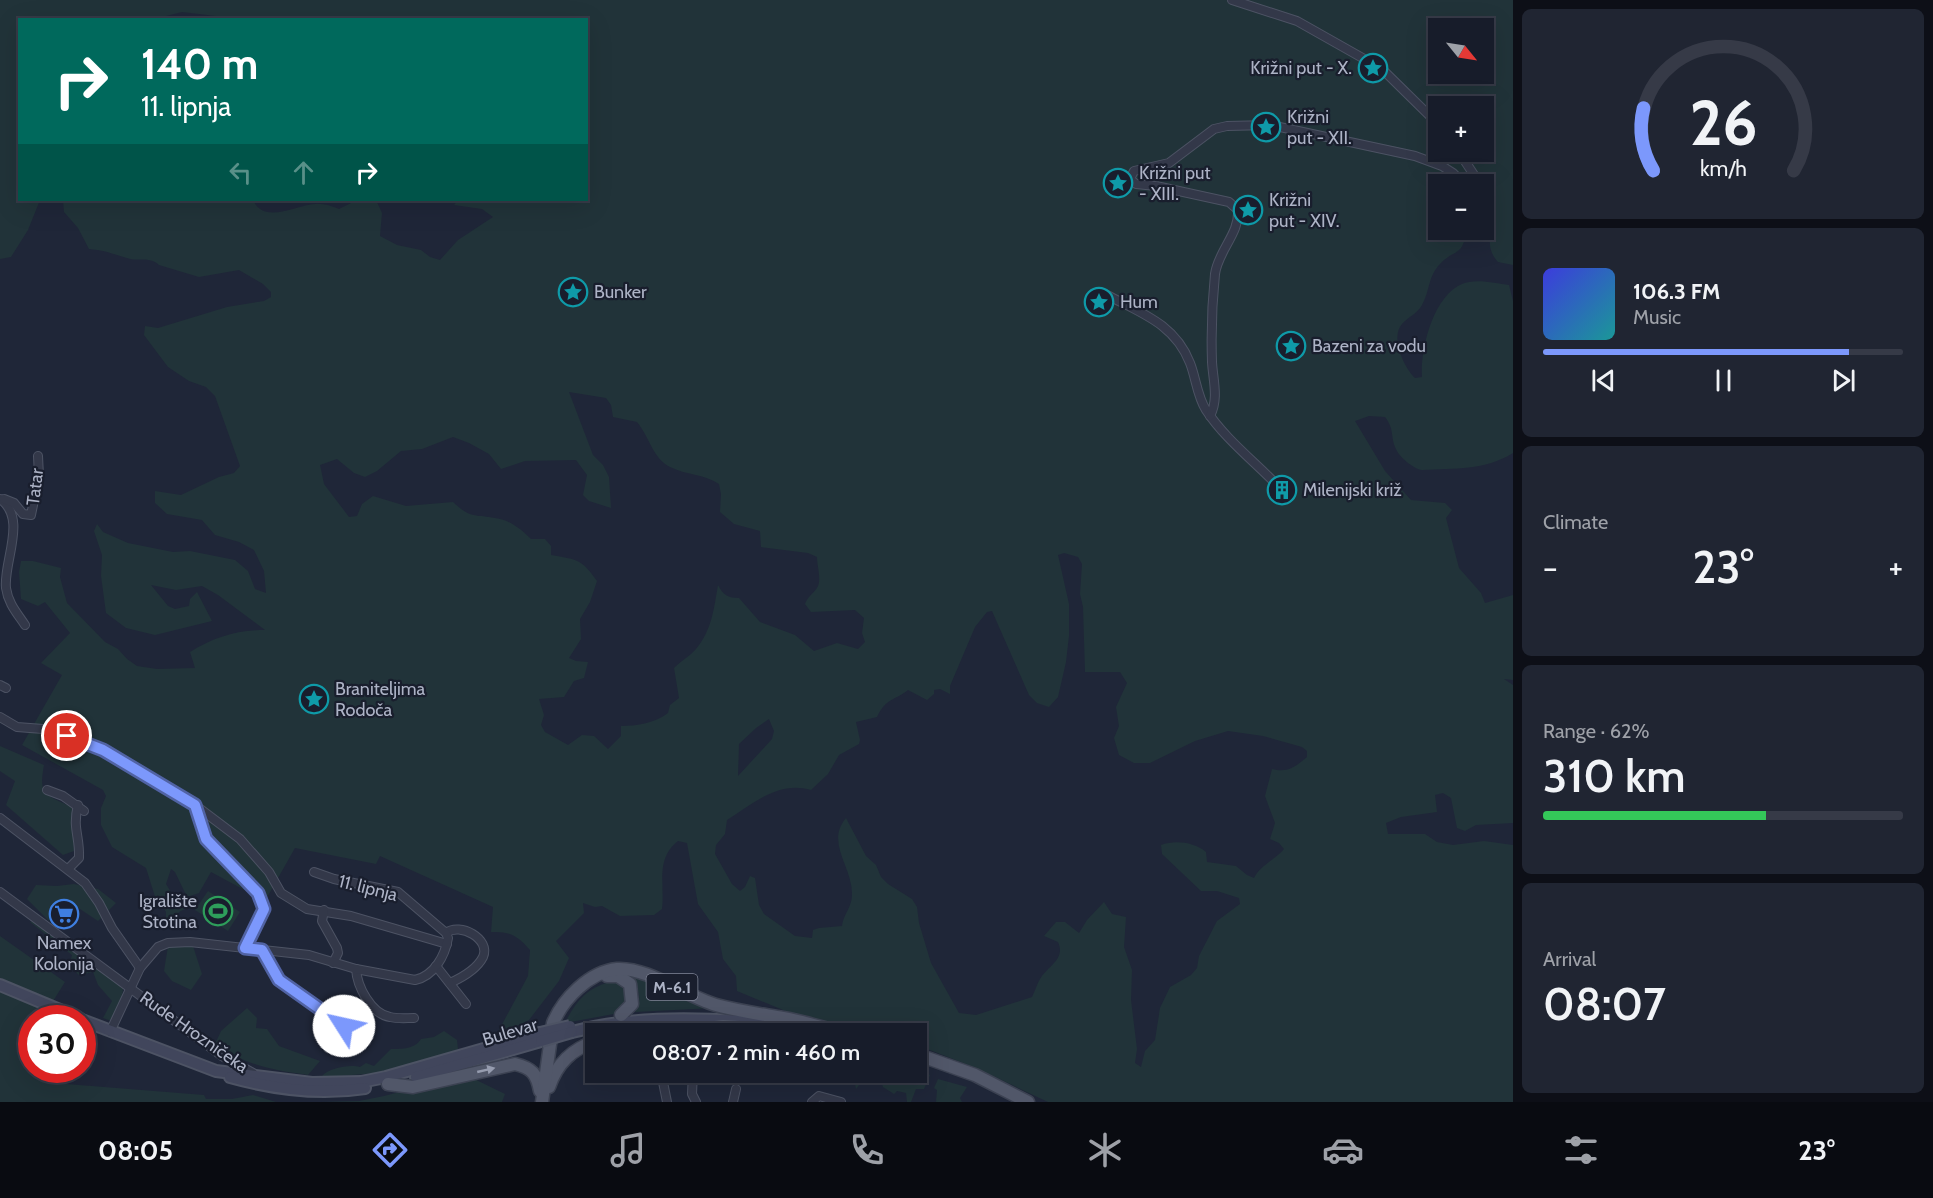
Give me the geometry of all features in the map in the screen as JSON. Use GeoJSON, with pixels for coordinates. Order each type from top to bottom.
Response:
{"type":"FeatureCollection","features":[{"type":"Feature","properties":{"kind":"main road","name":"M-6.1"},"geometry":{"type":"LineString","coordinates":[[542,1102],[553,1023],[557,1013],[579,987],[607,971],[632,970],[692,996],[748,1014],[803,1023]]}},
{"type":"Feature","properties":{"kind":"main road"},"geometry":{"type":"LineString","coordinates":[[597,977],[618,976],[630,984],[632,1004],[621,1015]]}},
{"type":"Feature","properties":{"kind":"main road"},"geometry":{"type":"LineString","coordinates":[[0,985],[48,1005]]}},
{"type":"Feature","properties":{"kind":"main road"},"geometry":{"type":"LineString","coordinates":[[571,1029],[621,1015],[679,1011],[748,1014]]}},
{"type":"Feature","properties":{"kind":"main road","name":"Bulevar"},"geometry":{"type":"LineString","coordinates":[[616,1023],[685,1018],[772,1023]]}},
{"type":"Feature","properties":{"kind":"main road"},"geometry":{"type":"LineString","coordinates":[[96,1026],[216,1071],[312,1083],[361,1082],[409,1072],[540,1037]]}},
{"type":"Feature","properties":{"kind":"main road","name":"Bulevar"},"geometry":{"type":"LineString","coordinates":[[216,1071],[253,1084],[313,1091],[343,1090],[388,1084],[458,1066],[540,1037],[585,1027]]}},
{"type":"Feature","properties":{"kind":"main road"},"geometry":{"type":"LineString","coordinates":[[542,1102],[562,1061],[585,1045]]}},
{"type":"Feature","properties":{"kind":"main road"},"geometry":{"type":"LineString","coordinates":[[927,1058],[975,1076],[1028,1102]]}},
{"type":"Feature","properties":{"kind":"main road"},"geometry":{"type":"LineString","coordinates":[[388,1084],[413,1087],[515,1064],[527,1067],[536,1073],[542,1102]]}},
{"type":"Feature","properties":{"kind":"main road"},"geometry":{"type":"LineString","coordinates":[[927,1065],[968,1080],[1014,1102]]}},
{"type":"Feature","properties":{"kind":"street"},"geometry":{"type":"LineString","coordinates":[[1232,0],[1297,21],[1382,69],[1428,114]]}},
{"type":"Feature","properties":{"kind":"street"},"geometry":{"type":"LineString","coordinates":[[1210,416],[1215,400],[1212,344],[1215,273],[1219,259],[1237,223],[1238,210],[1229,202],[1156,186],[1136,184],[1130,178],[1134,171],[1169,163],[1214,129],[1227,126],[1270,124],[1415,156],[1442,166],[1455,174]]}},
{"type":"Feature","properties":{"kind":"street"},"geometry":{"type":"LineString","coordinates":[[1107,295],[1155,321],[1174,335],[1188,358],[1201,402],[1210,416],[1279,487]]}},
{"type":"Feature","properties":{"kind":"street","name":"Tatar"},"geometry":{"type":"LineString","coordinates":[[0,498],[14,503],[23,514],[31,515],[39,476],[38,456]]}},
{"type":"Feature","properties":{"kind":"street","name":"Tatar"},"geometry":{"type":"LineString","coordinates":[[0,498],[9,507],[12,515],[13,535],[6,574],[6,589],[9,603],[25,625]]}},
{"type":"Feature","properties":{"kind":"street","name":"11. lipnja"},"geometry":{"type":"LineString","coordinates":[[0,717],[17,727],[43,729],[103,750],[195,805],[240,839],[269,872],[281,893],[307,909],[324,910],[447,944]]}},
{"type":"Feature","properties":{"kind":"street"},"geometry":{"type":"LineString","coordinates":[[47,790],[81,808],[74,821],[75,834],[79,841],[79,858],[68,869]]}},
{"type":"Feature","properties":{"kind":"street"},"geometry":{"type":"LineString","coordinates":[[195,805],[206,839],[258,893],[264,909],[245,948],[309,955],[356,969],[415,980],[423,979],[436,966],[447,944],[446,933],[457,929],[468,931],[481,943],[484,949],[483,956],[474,968],[463,977],[450,983]]}},
{"type":"Feature","properties":{"kind":"street","name":"Rude Hrozničeka"},"geometry":{"type":"LineString","coordinates":[[0,818],[85,883],[140,968]]}},
{"type":"Feature","properties":{"kind":"street","name":"11. lipnja"},"geometry":{"type":"LineString","coordinates":[[314,872],[334,879],[398,892],[446,933]]}},
{"type":"Feature","properties":{"kind":"street","name":"Rude Hrozničeka"},"geometry":{"type":"LineString","coordinates":[[0,892],[222,1056],[257,1075]]}},
{"type":"Feature","properties":{"kind":"street","name":"11. lipnja"},"geometry":{"type":"LineString","coordinates":[[324,910],[322,921],[338,953],[333,963]]}},
{"type":"Feature","properties":{"kind":"street","name":"Rude Hrozničeka"},"geometry":{"type":"LineString","coordinates":[[110,1032],[140,968],[158,946],[190,942],[245,948]]}},
{"type":"Feature","properties":{"kind":"street"},"geometry":{"type":"LineString","coordinates":[[262,950],[279,980],[306,1001],[338,1020],[354,1038]]}},
{"type":"Feature","properties":{"kind":"street"},"geometry":{"type":"LineString","coordinates":[[436,966],[466,1004]]}},
{"type":"Feature","properties":{"kind":"street"},"geometry":{"type":"LineString","coordinates":[[356,969],[361,987],[368,1000],[381,1014],[389,1017],[414,1018]]}},
{"type":"Feature","properties":{"kind":"street"},"geometry":{"type":"LineString","coordinates":[[663,1083],[667,1102]]}},
{"type":"Feature","properties":{"kind":"street"},"geometry":{"type":"LineString","coordinates":[[692,1083],[692,1094],[696,1102]]}},
{"type":"Feature","properties":{"kind":"street"},"geometry":{"type":"LineString","coordinates":[[733,1102],[736,1089]]}},
{"type":"Feature","properties":{"kind":"street"},"geometry":{"type":"LineString","coordinates":[[812,1102],[816,1096],[819,1096],[841,1102]]}},
{"type":"Feature","properties":{"kind":"shaded area"},"geometry":{"type":"Polygon","coordinates":[[[0,0],[1513,0],[1513,265],[1498,262],[1491,252],[1490,240],[1494,240],[1494,174],[1428,174],[1428,240],[1465,240],[1460,249],[1445,259],[1436,269],[1422,305],[1402,324],[1397,337],[1400,352],[1407,367],[1415,378],[1422,377],[1423,353],[1430,325],[1443,300],[1452,290],[1473,281],[1509,285],[1513,301],[1513,453],[1480,466],[1422,470],[1403,459],[1398,452],[1385,417],[1369,416],[1355,421],[1385,471],[1411,500],[1445,503],[1452,510],[1446,518],[1459,568],[1481,593],[1485,603],[1513,595],[1513,680],[1504,679],[1513,685],[1513,823],[1476,825],[1465,831],[1457,828],[1451,798],[1443,793],[1435,795],[1437,812],[1401,817],[1386,823],[1388,834],[1425,834],[1437,842],[1453,845],[1484,841],[1513,845],[1513,1102],[1048,1102],[976,1068],[927,1049],[927,1023],[829,1023],[795,1015],[737,991],[736,976],[723,959],[718,932],[698,904],[687,843],[678,841],[666,856],[662,872],[662,909],[654,915],[620,916],[602,906],[595,907],[583,903],[584,913],[556,941],[569,958],[559,981],[529,1020],[503,1033],[499,1030],[528,976],[530,950],[513,935],[491,932],[493,907],[380,856],[376,864],[295,848],[265,901],[211,872],[199,893],[187,897],[175,872],[171,869],[166,884],[179,905],[185,909],[179,912],[169,926],[166,925],[166,912],[157,903],[146,868],[112,847],[101,825],[101,808],[106,796],[103,790],[22,745],[62,675],[41,663],[70,633],[45,602],[38,606],[21,599],[19,572],[21,561],[33,561],[61,568],[60,577],[67,603],[105,642],[118,649],[137,666],[157,669],[195,668],[190,652],[199,647],[217,638],[235,633],[265,630],[202,586],[176,590],[151,585],[168,606],[175,609],[189,606],[190,599],[197,592],[212,621],[155,635],[126,628],[106,613],[101,576],[102,555],[94,531],[97,524],[103,532],[128,543],[173,552],[190,551],[235,560],[248,571],[255,589],[266,593],[264,571],[254,550],[239,542],[215,535],[202,520],[167,514],[155,503],[155,491],[181,495],[219,477],[234,473],[240,466],[215,396],[206,387],[189,381],[168,367],[144,335],[145,326],[158,328],[227,307],[264,301],[271,297],[271,292],[263,284],[239,270],[199,277],[155,262],[89,249],[78,228],[64,212],[63,201],[254,201],[258,207],[272,213],[307,205],[327,205],[339,209],[355,201],[376,201],[382,213],[380,236],[397,245],[421,250],[430,257],[440,260],[458,240],[493,217],[482,209],[454,205],[457,201],[588,201],[588,18],[224,18],[182,12],[158,18],[18,18],[18,201],[40,201],[28,230],[11,257],[0,259],[0,0]],[[569,392],[593,455],[603,465],[609,477],[611,508],[589,501],[583,495],[587,475],[576,460],[525,461],[501,469],[489,454],[453,437],[422,449],[401,451],[377,471],[365,477],[354,473],[337,459],[320,465],[324,484],[349,517],[357,516],[362,504],[373,496],[406,506],[453,502],[477,516],[500,519],[510,523],[531,539],[545,539],[551,546],[551,555],[573,559],[587,568],[597,581],[590,602],[580,619],[581,639],[569,658],[588,662],[584,678],[574,681],[564,697],[539,699],[544,715],[541,725],[545,732],[568,745],[582,735],[594,736],[608,749],[621,736],[621,726],[646,723],[668,713],[670,705],[679,698],[674,668],[696,649],[706,634],[712,618],[718,585],[726,595],[739,598],[760,622],[795,635],[814,651],[837,643],[858,649],[865,642],[862,633],[864,618],[855,610],[811,612],[805,604],[818,585],[817,557],[808,553],[761,547],[760,531],[734,524],[720,512],[719,484],[707,478],[676,470],[664,463],[655,453],[637,422],[613,417],[611,405],[606,398],[569,392]],[[1064,553],[1058,555],[1069,604],[1069,636],[1058,697],[1049,707],[1037,703],[1029,695],[992,611],[987,612],[975,627],[950,686],[950,694],[940,689],[934,690],[934,694],[927,700],[908,690],[887,703],[877,717],[856,722],[859,744],[839,755],[828,774],[811,790],[788,788],[766,795],[746,807],[727,820],[725,834],[716,845],[715,854],[732,884],[740,891],[745,887],[750,876],[755,878],[759,905],[764,914],[795,936],[812,938],[813,930],[842,926],[851,903],[851,885],[838,837],[840,827],[846,818],[866,856],[876,865],[881,877],[912,899],[917,907],[919,923],[931,963],[959,1013],[976,1015],[1032,997],[1043,974],[1060,953],[1058,942],[1044,936],[1056,922],[1065,922],[1079,933],[1087,920],[1104,902],[1112,914],[1126,917],[1124,947],[1132,970],[1131,1000],[1137,1049],[1135,1063],[1141,1067],[1145,1051],[1155,1040],[1160,1008],[1170,987],[1191,975],[1197,968],[1199,956],[1217,921],[1240,904],[1239,898],[1217,891],[1201,891],[1162,854],[1161,845],[1178,842],[1196,846],[1206,852],[1207,862],[1236,866],[1254,878],[1284,849],[1279,843],[1270,839],[1275,823],[1265,796],[1272,769],[1283,770],[1299,764],[1307,757],[1307,751],[1302,747],[1263,736],[1228,731],[1195,741],[1150,763],[1134,763],[1119,755],[1114,738],[1119,726],[1116,707],[1127,683],[1120,672],[1085,672],[1083,607],[1080,594],[1082,564],[1078,557],[1064,553]],[[769,719],[739,744],[738,776],[772,739],[774,731],[769,719]]]}},
{"type":"Feature","properties":{"kind":"shaded area"},"geometry":{"type":"Polygon","coordinates":[[[0,746],[44,765],[43,789],[50,796],[72,807],[74,851],[63,855],[6,805],[15,781],[0,771],[0,746]]]}},
{"type":"Feature","properties":{"kind":"shaded area"},"geometry":{"type":"Polygon","coordinates":[[[74,884],[98,889],[116,903],[98,921],[71,903],[59,904],[49,921],[27,899],[36,885],[74,884]]]}},
{"type":"Feature","properties":{"kind":"shaded area","name":"Igralište Stotina"},"geometry":{"type":"Polygon","coordinates":[[[208,891],[240,912],[228,931],[195,910],[208,891]]]}},
{"type":"Feature","properties":{"kind":"shaded area"},"geometry":{"type":"Polygon","coordinates":[[[34,921],[124,985],[120,1004],[111,1021],[103,1018],[112,1001],[98,985],[93,972],[79,975],[69,966],[72,955],[30,922],[34,921]]]}},
{"type":"Feature","properties":{"kind":"shaded area"},"geometry":{"type":"Polygon","coordinates":[[[0,936],[65,982],[51,1005],[18,1005],[18,1083],[54,1083],[204,1095],[206,1099],[232,1099],[253,1095],[276,1102],[0,1102],[0,936]]]}},
{"type":"Feature","properties":{"kind":"shaded area"},"geometry":{"type":"Polygon","coordinates":[[[168,946],[193,946],[202,974],[191,990],[172,981],[164,971],[168,946]]]}},
{"type":"Feature","properties":{"kind":"shaded area"},"geometry":{"type":"Polygon","coordinates":[[[626,976],[643,979],[714,1008],[635,1012],[639,1002],[638,992],[634,983],[626,976]]]}},
{"type":"Feature","properties":{"kind":"shaded area"},"geometry":{"type":"Polygon","coordinates":[[[609,982],[624,984],[631,998],[619,1013],[565,1023],[582,997],[594,988],[609,982]]]}},
{"type":"Feature","properties":{"kind":"shaded area"},"geometry":{"type":"Polygon","coordinates":[[[247,1008],[257,1018],[256,1028],[267,1029],[279,1046],[320,1061],[308,1075],[259,1066],[215,1044],[221,1031],[247,1008]]]}},
{"type":"Feature","properties":{"kind":"shaded area"},"geometry":{"type":"Polygon","coordinates":[[[444,1031],[457,1040],[458,1049],[452,1053],[389,1072],[322,1076],[340,1067],[360,1067],[366,1063],[374,1066],[391,1049],[412,1047],[421,1039],[434,1037],[444,1031]]]}},
{"type":"Feature","properties":{"kind":"shaded area"},"geometry":{"type":"Polygon","coordinates":[[[466,1075],[505,1094],[502,1102],[320,1102],[359,1101],[466,1075]]]}},
{"type":"Feature","properties":{"kind":"shaded area"},"geometry":{"type":"Polygon","coordinates":[[[938,1079],[967,1087],[960,1098],[962,1102],[936,1102],[937,1090],[934,1088],[938,1079]]]}},
{"type":"Feature","properties":{"kind":"shaded area"},"geometry":{"type":"Polygon","coordinates":[[[850,1083],[860,1083],[856,1089],[855,1084],[850,1085],[850,1083]]]}},
{"type":"Feature","properties":{"kind":"shaded area"},"geometry":{"type":"Polygon","coordinates":[[[881,1083],[927,1083],[924,1089],[916,1089],[911,1102],[907,1102],[906,1093],[897,1091],[894,1094],[883,1087],[881,1083]]]}},
{"type":"Feature","properties":{"kind":"place","name":"Križni put - X."},"geometry":{"type":"Point","coordinates":[1373,68]}},
{"type":"Feature","properties":{"kind":"place","name":"Križni put - XII."},"geometry":{"type":"Point","coordinates":[1266,127]}},
{"type":"Feature","properties":{"kind":"place","name":"Križni put - XIII."},"geometry":{"type":"Point","coordinates":[1118,183]}},
{"type":"Feature","properties":{"kind":"place","name":"Križni put - XIV."},"geometry":{"type":"Point","coordinates":[1248,210]}},
{"type":"Feature","properties":{"kind":"place","name":"Bunker"},"geometry":{"type":"Point","coordinates":[573,292]}},
{"type":"Feature","properties":{"kind":"place","name":"Hum"},"geometry":{"type":"Point","coordinates":[1099,302]}},
{"type":"Feature","properties":{"kind":"place","name":"Bazeni za vodu"},"geometry":{"type":"Point","coordinates":[1291,346]}},
{"type":"Feature","properties":{"kind":"place","name":"Milenijski križ"},"geometry":{"type":"Point","coordinates":[1282,490]}},
{"type":"Feature","properties":{"kind":"place","name":"Braniteljima Rodoča"},"geometry":{"type":"Point","coordinates":[314,699]}},
{"type":"Feature","properties":{"kind":"place","name":"Igralište Stotina"},"geometry":{"type":"Point","coordinates":[218,911]}},
{"type":"Feature","properties":{"kind":"place","name":"Namex Kolonija"},"geometry":{"type":"Point","coordinates":[64,914]}},
{"type":"Feature","properties":{"kind":"route"},"geometry":{"type":"LineString","coordinates":[[67,736],[103,750],[195,805],[206,839],[258,893],[264,909],[245,948],[262,950],[279,980],[344,1026]]}}]}
